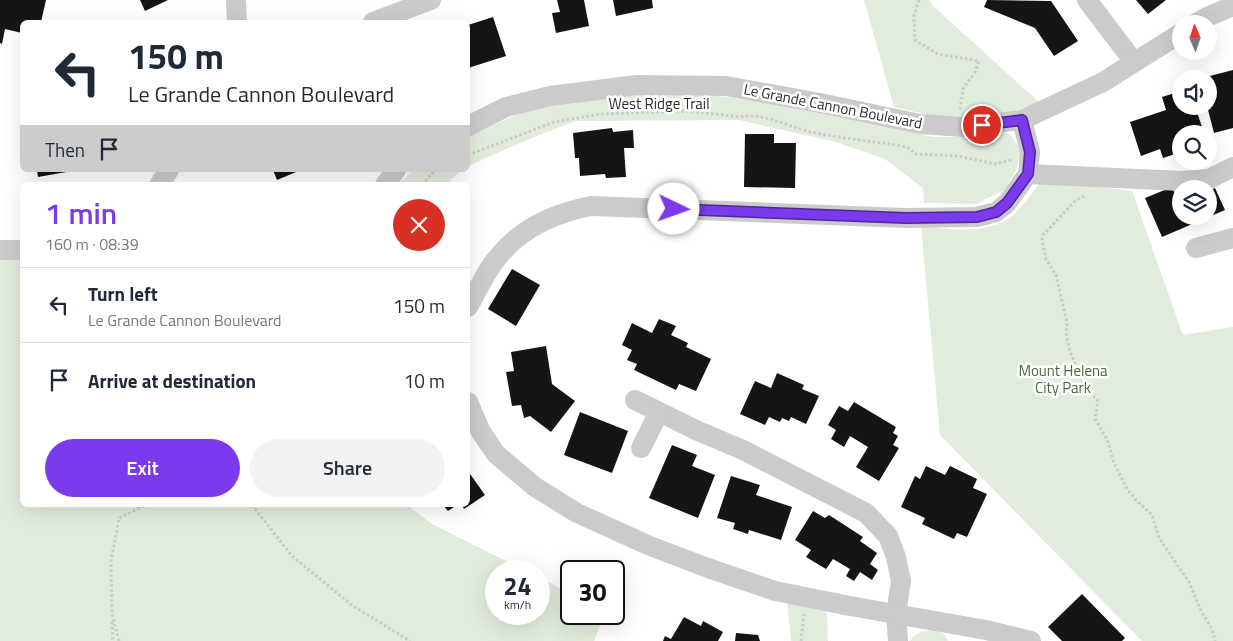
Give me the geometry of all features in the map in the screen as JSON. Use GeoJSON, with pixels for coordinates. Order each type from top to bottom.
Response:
{"type":"FeatureCollection","features":[{"type":"Feature","properties":{"kind":"street"},"geometry":{"type":"LineString","coordinates":[[236,0],[237,20]]}},
{"type":"Feature","properties":{"kind":"street"},"geometry":{"type":"LineString","coordinates":[[378,20],[431,0]]}},
{"type":"Feature","properties":{"kind":"street"},"geometry":{"type":"LineString","coordinates":[[1087,0],[1134,62]]}},
{"type":"Feature","properties":{"kind":"street"},"geometry":{"type":"LineString","coordinates":[[1212,15],[1233,6]]}},
{"type":"Feature","properties":{"kind":"street","name":"Le Grande Cannon Boulevard"},"geometry":{"type":"LineString","coordinates":[[470,125],[506,107],[550,96],[637,85],[726,86],[920,124],[962,128],[1022,120],[1103,82],[1172,38]]}},
{"type":"Feature","properties":{"kind":"street"},"geometry":{"type":"LineString","coordinates":[[470,303],[492,264],[514,240],[550,217],[570,210],[591,206],[906,218],[977,217],[996,212],[1007,203],[1029,167],[1030,152],[1022,120]]}},
{"type":"Feature","properties":{"kind":"street"},"geometry":{"type":"LineString","coordinates":[[1029,167],[1092,176],[1182,181],[1209,179],[1233,167]]}},
{"type":"Feature","properties":{"kind":"street"},"geometry":{"type":"LineString","coordinates":[[1196,248],[1233,238]]}},
{"type":"Feature","properties":{"kind":"street"},"geometry":{"type":"LineString","coordinates":[[0,250],[20,250]]}},
{"type":"Feature","properties":{"kind":"street"},"geometry":{"type":"LineString","coordinates":[[635,400],[743,450],[866,513],[888,536],[896,557],[901,581],[896,614],[898,641]]}},
{"type":"Feature","properties":{"kind":"street"},"geometry":{"type":"LineString","coordinates":[[470,407],[481,432],[496,454],[535,487],[577,512],[650,546],[774,590],[986,630],[1031,641]]}},
{"type":"Feature","properties":{"kind":"street"},"geometry":{"type":"LineString","coordinates":[[642,448],[659,412]]}},
{"type":"Feature","properties":{"kind":"path"},"geometry":{"type":"LineString","coordinates":[[919,0],[914,16],[915,40],[938,54],[979,61],[975,72],[963,89],[960,109],[962,128]]}},
{"type":"Feature","properties":{"kind":"path","name":"West Ridge Trail"},"geometry":{"type":"LineString","coordinates":[[470,155],[537,128],[565,120],[601,114],[688,111],[740,117],[748,115],[783,122],[814,132],[907,147],[916,154],[958,156],[995,164],[1012,160],[1029,167]]}},
{"type":"Feature","properties":{"kind":"path"},"geometry":{"type":"LineString","coordinates":[[425,182],[433,172]]}},
{"type":"Feature","properties":{"kind":"path"},"geometry":{"type":"LineString","coordinates":[[1092,176],[1090,191],[1076,200],[1043,235],[1042,241],[1046,259],[1056,275],[1067,323],[1066,333],[1070,350],[1086,391],[1096,398],[1098,402],[1094,419],[1107,440],[1114,463],[1127,489],[1152,514],[1159,538],[1189,582],[1201,611],[1212,630],[1215,641]]}},
{"type":"Feature","properties":{"kind":"path"},"geometry":{"type":"LineString","coordinates":[[113,641],[111,562],[119,518],[142,507]]}},
{"type":"Feature","properties":{"kind":"path"},"geometry":{"type":"LineString","coordinates":[[254,507],[292,556],[353,606],[410,641]]}},
{"type":"Feature","properties":{"kind":"path"},"geometry":{"type":"LineString","coordinates":[[112,614],[119,641]]}},
{"type":"Feature","properties":{"kind":"green space"},"geometry":{"type":"Polygon","coordinates":[[[864,0],[929,0],[932,5],[1039,102],[1017,111],[989,116],[937,117],[894,107],[864,0]]]}},
{"type":"Feature","properties":{"kind":"green space"},"geometry":{"type":"Polygon","coordinates":[[[674,91],[787,104],[933,137],[958,137],[994,132],[1009,133],[1021,150],[1016,171],[1004,190],[976,204],[924,203],[923,188],[885,159],[836,142],[738,120],[575,121],[470,165],[470,135],[525,111],[592,94],[674,91]]]}},
{"type":"Feature","properties":{"kind":"green space"},"geometry":{"type":"Polygon","coordinates":[[[411,172],[459,172],[449,182],[401,182],[411,172]]]}},
{"type":"Feature","properties":{"kind":"green space","name":"Mount Helena City Park"},"geometry":{"type":"Polygon","coordinates":[[[1044,180],[1132,191],[1183,335],[1233,327],[1233,641],[1142,641],[940,435],[921,226],[968,230],[1003,222],[1021,207],[1044,180]]]}},
{"type":"Feature","properties":{"kind":"green space"},"geometry":{"type":"Polygon","coordinates":[[[0,259],[20,260],[20,507],[410,507],[432,524],[504,560],[485,560],[485,625],[550,625],[550,583],[560,588],[560,625],[601,625],[594,641],[0,641],[0,259]]]}},
{"type":"Feature","properties":{"kind":"green space"},"geometry":{"type":"Polygon","coordinates":[[[787,601],[827,612],[828,641],[791,641],[787,601]]]}},
{"type":"Feature","properties":{"kind":"green space"},"geometry":{"type":"Polygon","coordinates":[[[932,630],[942,633],[948,641],[910,641],[920,633],[932,630]]]}},
{"type":"Feature","properties":{"kind":"building"},"geometry":{"type":"Polygon","coordinates":[[[0,0],[46,0],[41,20],[20,20],[20,33],[5,29],[2,44],[0,43],[0,0]]]}},
{"type":"Feature","properties":{"kind":"building"},"geometry":{"type":"Polygon","coordinates":[[[140,0],[168,0],[145,11],[140,0]]]}},
{"type":"Feature","properties":{"kind":"building"},"geometry":{"type":"Polygon","coordinates":[[[557,0],[584,0],[589,26],[556,33],[552,13],[560,12],[557,0]]]}},
{"type":"Feature","properties":{"kind":"building"},"geometry":{"type":"Polygon","coordinates":[[[613,0],[652,0],[653,8],[616,16],[613,0]]]}},
{"type":"Feature","properties":{"kind":"building"},"geometry":{"type":"Polygon","coordinates":[[[987,0],[1051,1],[1078,41],[1054,56],[1035,28],[984,7],[987,0]]]}},
{"type":"Feature","properties":{"kind":"building"},"geometry":{"type":"Polygon","coordinates":[[[1136,0],[1166,0],[1148,14],[1136,0]]]}},
{"type":"Feature","properties":{"kind":"building"},"geometry":{"type":"Polygon","coordinates":[[[493,17],[506,56],[470,67],[470,24],[493,17]]]}},
{"type":"Feature","properties":{"kind":"building"},"geometry":{"type":"Polygon","coordinates":[[[1233,70],[1233,128],[1217,132],[1217,125],[1212,125],[1209,115],[1217,115],[1217,74],[1233,70]]]}},
{"type":"Feature","properties":{"kind":"building"},"geometry":{"type":"Polygon","coordinates":[[[1172,94],[1172,115],[1198,115],[1201,125],[1172,125],[1172,155],[1163,158],[1160,149],[1141,156],[1130,122],[1166,110],[1162,97],[1172,94]]]}},
{"type":"Feature","properties":{"kind":"building"},"geometry":{"type":"Polygon","coordinates":[[[612,128],[613,132],[633,130],[634,148],[624,148],[626,177],[606,178],[605,174],[580,176],[579,158],[575,158],[573,133],[612,128]]]}},
{"type":"Feature","properties":{"kind":"building"},"geometry":{"type":"Polygon","coordinates":[[[745,134],[774,134],[774,143],[796,143],[795,188],[744,187],[745,134]]]}},
{"type":"Feature","properties":{"kind":"building"},"geometry":{"type":"Polygon","coordinates":[[[37,172],[66,172],[38,177],[37,172]]]}},
{"type":"Feature","properties":{"kind":"building"},"geometry":{"type":"Polygon","coordinates":[[[274,172],[296,172],[277,180],[274,172]]]}},
{"type":"Feature","properties":{"kind":"building"},"geometry":{"type":"Polygon","coordinates":[[[1172,187],[1172,225],[1190,225],[1162,237],[1145,198],[1172,187]]]}},
{"type":"Feature","properties":{"kind":"building"},"geometry":{"type":"Polygon","coordinates":[[[1217,192],[1225,210],[1217,213],[1217,192]]]}},
{"type":"Feature","properties":{"kind":"building"},"geometry":{"type":"Polygon","coordinates":[[[512,269],[540,285],[516,326],[488,309],[512,269]]]}},
{"type":"Feature","properties":{"kind":"building"},"geometry":{"type":"Polygon","coordinates":[[[659,319],[676,326],[671,335],[688,343],[686,347],[711,359],[696,391],[679,384],[676,390],[634,370],[637,364],[627,360],[632,350],[622,345],[632,323],[652,333],[659,319]]]}},
{"type":"Feature","properties":{"kind":"building"},"geometry":{"type":"Polygon","coordinates":[[[546,346],[552,384],[575,401],[551,432],[530,416],[524,418],[521,405],[512,406],[506,372],[514,371],[511,352],[546,346]]]}},
{"type":"Feature","properties":{"kind":"building"},"geometry":{"type":"Polygon","coordinates":[[[777,373],[804,385],[802,389],[819,396],[806,424],[791,417],[789,421],[782,418],[780,422],[769,417],[765,425],[740,414],[755,381],[771,388],[777,373]]]}},
{"type":"Feature","properties":{"kind":"building"},"geometry":{"type":"Polygon","coordinates":[[[854,402],[896,427],[893,433],[898,436],[893,445],[899,448],[879,481],[856,467],[868,447],[850,436],[844,447],[831,439],[836,430],[828,425],[839,406],[848,411],[854,402]]]}},
{"type":"Feature","properties":{"kind":"building"},"geometry":{"type":"Polygon","coordinates":[[[580,412],[628,431],[612,473],[564,455],[580,412]]]}},
{"type":"Feature","properties":{"kind":"building"},"geometry":{"type":"Polygon","coordinates":[[[672,445],[697,455],[692,466],[715,475],[698,518],[649,498],[672,445]]]}},
{"type":"Feature","properties":{"kind":"building"},"geometry":{"type":"Polygon","coordinates":[[[926,466],[945,475],[950,466],[977,479],[973,488],[987,494],[967,537],[957,533],[954,539],[922,524],[925,518],[901,507],[915,476],[920,479],[926,466]]]}},
{"type":"Feature","properties":{"kind":"building"},"geometry":{"type":"Polygon","coordinates":[[[470,474],[485,495],[470,505],[470,474]]]}},
{"type":"Feature","properties":{"kind":"building"},"geometry":{"type":"Polygon","coordinates":[[[731,476],[760,485],[756,495],[792,507],[781,540],[749,530],[748,534],[733,529],[735,523],[717,518],[731,476]]]}},
{"type":"Feature","properties":{"kind":"building"},"geometry":{"type":"Polygon","coordinates":[[[445,507],[454,507],[448,511],[445,507]]]}},
{"type":"Feature","properties":{"kind":"building"},"geometry":{"type":"Polygon","coordinates":[[[813,511],[825,518],[829,515],[863,537],[860,541],[877,553],[870,564],[878,570],[872,580],[860,572],[854,581],[846,576],[850,569],[833,559],[826,569],[806,557],[811,550],[795,540],[813,511]]]}},
{"type":"Feature","properties":{"kind":"building"},"geometry":{"type":"Polygon","coordinates":[[[1082,594],[1125,638],[1122,641],[1062,641],[1048,627],[1082,594]]]}},
{"type":"Feature","properties":{"kind":"building"},"geometry":{"type":"Polygon","coordinates":[[[684,617],[701,626],[703,621],[723,632],[718,641],[663,641],[665,636],[671,639],[684,617]]]}},
{"type":"Feature","properties":{"kind":"building"},"geometry":{"type":"Polygon","coordinates":[[[736,633],[758,635],[760,641],[735,641],[736,633]]]}},
{"type":"Feature","properties":{"kind":"route"},"geometry":{"type":"LineString","coordinates":[[674,209],[906,218],[977,217],[996,212],[1007,203],[1028,174],[1030,152],[1022,120],[982,125]]}}]}
